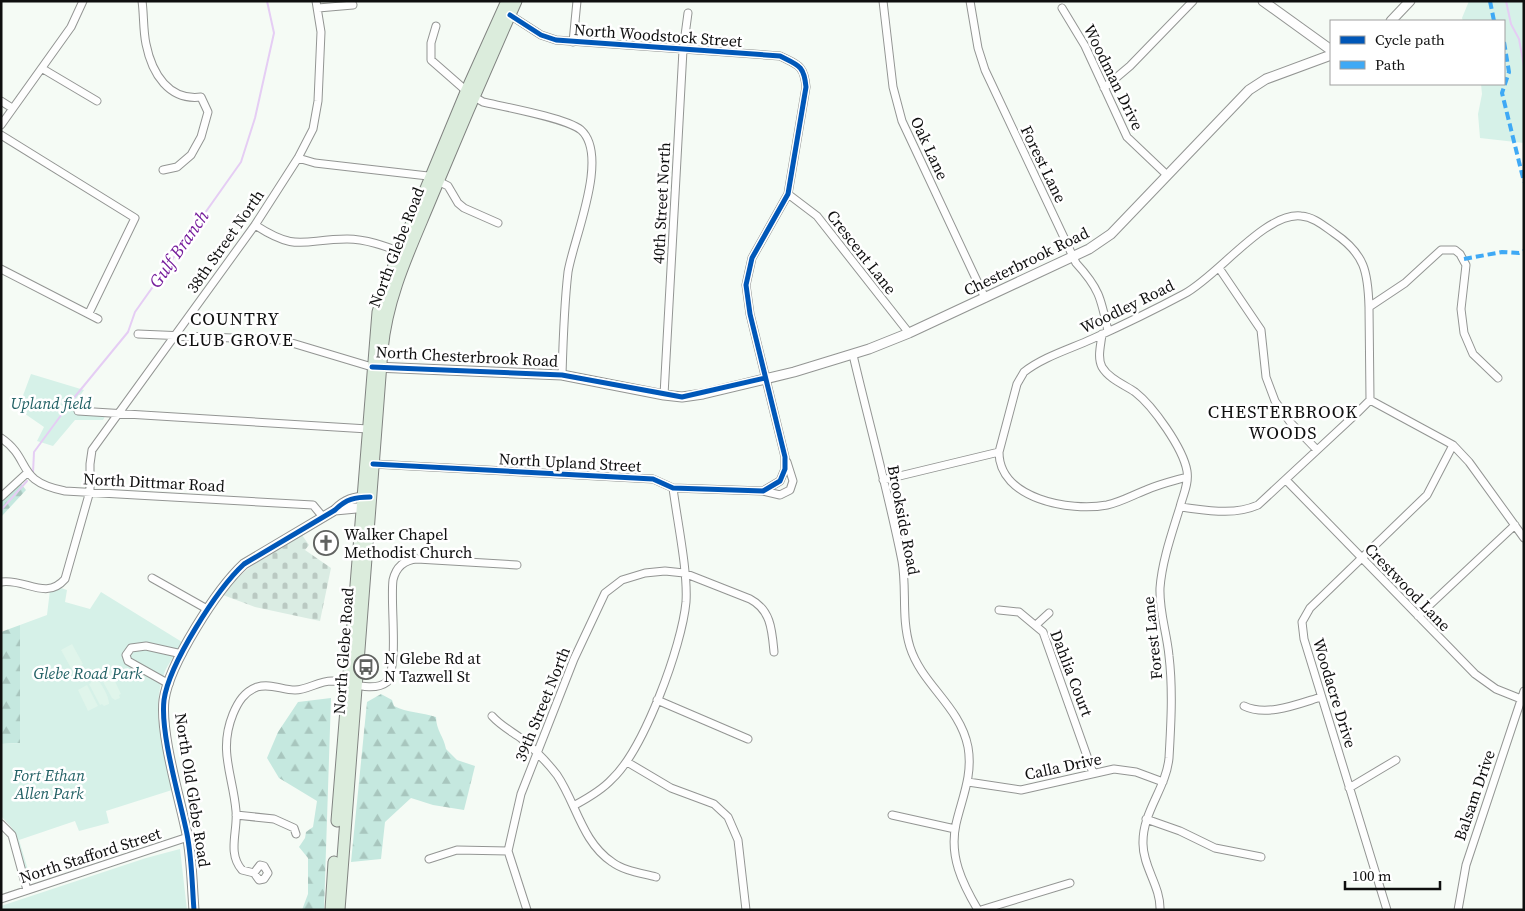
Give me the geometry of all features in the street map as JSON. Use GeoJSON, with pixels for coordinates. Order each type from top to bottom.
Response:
{"type":"FeatureCollection","features":[{"type":"Feature","properties":{"kind":"main road","name":"North Glebe Road"},"geometry":{"type":"LineString","coordinates":[[339,910],[352,684],[366,502],[368,429],[376,367],[403,254],[507,1]]}},
{"type":"Feature","properties":{"kind":"main road","name":"North Glebe Road"},"geometry":{"type":"LineString","coordinates":[[470,94],[516,1]]}},
{"type":"Feature","properties":{"kind":"main road","name":"North Glebe Road"},"geometry":{"type":"LineString","coordinates":[[366,502],[373,464],[376,367]]}},
{"type":"Feature","properties":{"kind":"main road","name":"North Glebe Road"},"geometry":{"type":"LineString","coordinates":[[330,910],[352,684]]}},
{"type":"Feature","properties":{"kind":"street"},"geometry":{"type":"LineString","coordinates":[[1,124],[71,27],[83,1]]}},
{"type":"Feature","properties":{"kind":"street"},"geometry":{"type":"LineString","coordinates":[[142,1],[146,44],[166,88],[181,97],[202,97],[208,112],[201,137],[191,155],[177,167],[163,170]]}},
{"type":"Feature","properties":{"kind":"street"},"geometry":{"type":"LineString","coordinates":[[573,42],[577,1]]}},
{"type":"Feature","properties":{"kind":"street","name":"Oak Lane"},"geometry":{"type":"LineString","coordinates":[[883,1],[893,87],[902,120],[985,298]]}},
{"type":"Feature","properties":{"kind":"street","name":"Forest Lane"},"geometry":{"type":"LineString","coordinates":[[970,1],[978,48],[984,70],[1073,257],[1098,292],[1105,332],[1099,356],[1103,368],[1114,379],[1136,393],[1154,410],[1184,462],[1187,477],[1165,561],[1160,588],[1162,617],[1170,662],[1171,693],[1168,762],[1163,782],[1146,819],[1143,846],[1160,910]]}},
{"type":"Feature","properties":{"kind":"street"},"geometry":{"type":"LineString","coordinates":[[1104,88],[1130,66],[1193,1]]}},
{"type":"Feature","properties":{"kind":"street"},"geometry":{"type":"LineString","coordinates":[[1263,1],[1330,49]]}},
{"type":"Feature","properties":{"kind":"street"},"geometry":{"type":"LineString","coordinates":[[1397,20],[1410,1]]}},
{"type":"Feature","properties":{"kind":"street"},"geometry":{"type":"LineString","coordinates":[[317,5],[353,5]]}},
{"type":"Feature","properties":{"kind":"street","name":"38th Street North"},"geometry":{"type":"LineString","coordinates":[[1,582],[21,583],[50,590],[58,587],[64,579],[90,491],[92,450],[255,225],[298,158],[313,128],[318,101],[321,32],[317,5]]}},
{"type":"Feature","properties":{"kind":"street","name":"Woodman Drive"},"geometry":{"type":"LineString","coordinates":[[1062,8],[1076,30],[1127,137],[1166,175]]}},
{"type":"Feature","properties":{"kind":"street","name":"40th Street North"},"geometry":{"type":"LineString","coordinates":[[664,395],[683,50],[688,13]]}},
{"type":"Feature","properties":{"kind":"street","name":"North Woodstock Street"},"geometry":{"type":"LineString","coordinates":[[510,16],[541,35],[573,42],[780,56],[799,65],[805,74]]}},
{"type":"Feature","properties":{"kind":"street"},"geometry":{"type":"LineString","coordinates":[[436,26],[431,60],[470,94],[483,102],[569,123],[582,131],[591,146],[586,209],[571,251],[566,288],[562,375]]}},
{"type":"Feature","properties":{"kind":"street","name":"Chesterbrook Road"},"geometry":{"type":"LineString","coordinates":[[765,378],[854,354],[909,333],[1073,257],[1111,234],[1166,175],[1257,84],[1276,74],[1330,55]]}},
{"type":"Feature","properties":{"kind":"street"},"geometry":{"type":"LineString","coordinates":[[43,68],[97,101]]}},
{"type":"Feature","properties":{"kind":"street","name":"North Upland Street"},"geometry":{"type":"LineString","coordinates":[[373,464],[653,479],[673,488],[763,491],[780,495],[790,490],[793,481],[765,378],[750,314],[746,285],[752,258],[788,194],[806,87],[805,74]]}},
{"type":"Feature","properties":{"kind":"street"},"geometry":{"type":"LineString","coordinates":[[1,100],[12,108]]}},
{"type":"Feature","properties":{"kind":"street"},"geometry":{"type":"LineString","coordinates":[[1,135],[135,218],[88,313]]}},
{"type":"Feature","properties":{"kind":"street"},"geometry":{"type":"LineString","coordinates":[[298,158],[315,163],[418,174],[434,178],[448,186],[458,204],[498,223]]}},
{"type":"Feature","properties":{"kind":"street","name":"Crescent Lane"},"geometry":{"type":"LineString","coordinates":[[788,194],[817,216],[909,333]]}},
{"type":"Feature","properties":{"kind":"street","name":"Woodley Road"},"geometry":{"type":"LineString","coordinates":[[999,452],[1016,384],[1024,372],[1185,293],[1219,268],[1271,223],[1286,217],[1303,216],[1318,221],[1357,253],[1366,274],[1369,308],[1370,400]]}},
{"type":"Feature","properties":{"kind":"street"},"geometry":{"type":"LineString","coordinates":[[255,225],[274,238],[291,243],[306,244],[348,239],[371,242],[403,254]]}},
{"type":"Feature","properties":{"kind":"street"},"geometry":{"type":"LineString","coordinates":[[1369,308],[1405,282],[1441,250],[1455,250],[1460,254],[1466,265],[1461,309],[1464,333],[1473,354],[1498,378]]}},
{"type":"Feature","properties":{"kind":"street"},"geometry":{"type":"LineString","coordinates":[[1219,268],[1261,330],[1266,377],[1276,401],[1290,422],[1317,450]]}},
{"type":"Feature","properties":{"kind":"street"},"geometry":{"type":"LineString","coordinates":[[1,269],[98,319]]}},
{"type":"Feature","properties":{"kind":"street","name":"North Chesterbrook Road"},"geometry":{"type":"LineString","coordinates":[[138,334],[175,334],[282,340],[376,367],[562,375],[682,397],[703,394],[765,378]]}},
{"type":"Feature","properties":{"kind":"street","name":"Brookside Road"},"geometry":{"type":"LineString","coordinates":[[854,354],[902,562],[907,636],[922,671],[952,710],[964,733],[969,758],[968,782],[955,829],[957,867],[966,891],[979,910]]}},
{"type":"Feature","properties":{"kind":"street"},"geometry":{"type":"LineString","coordinates":[[1180,507],[1229,512],[1244,510],[1266,500],[1370,400],[1453,445],[1469,462],[1524,538]]}},
{"type":"Feature","properties":{"kind":"street"},"geometry":{"type":"LineString","coordinates":[[78,411],[368,429]]}},
{"type":"Feature","properties":{"kind":"street","name":"North Dittmar Road"},"geometry":{"type":"LineString","coordinates":[[1,438],[15,452],[34,481],[46,487],[65,491],[313,505],[323,517]]}},
{"type":"Feature","properties":{"kind":"street","name":"Woodacre Drive"},"geometry":{"type":"LineString","coordinates":[[1387,910],[1302,635],[1304,618],[1310,608],[1427,495],[1453,445]]}},
{"type":"Feature","properties":{"kind":"street"},"geometry":{"type":"LineString","coordinates":[[883,480],[999,452],[1005,475],[1016,487],[1026,493],[1071,507],[1109,505],[1160,484],[1187,477]]}},
{"type":"Feature","properties":{"kind":"street"},"geometry":{"type":"LineString","coordinates":[[763,491],[780,481],[785,469],[785,457]]}},
{"type":"Feature","properties":{"kind":"street"},"geometry":{"type":"LineString","coordinates":[[1,497],[27,473]]}},
{"type":"Feature","properties":{"kind":"street","name":"Crestwood Lane"},"geometry":{"type":"LineString","coordinates":[[1286,480],[1482,680],[1521,699]]}},
{"type":"Feature","properties":{"kind":"street"},"geometry":{"type":"LineString","coordinates":[[575,805],[612,779],[626,762],[657,700],[681,631],[686,600],[673,488]]}},
{"type":"Feature","properties":{"kind":"street","name":"North Old Glebe Road"},"geometry":{"type":"LineString","coordinates":[[194,910],[188,837],[165,727],[164,700],[169,684],[182,654],[207,609],[231,576],[244,564],[335,510],[348,500],[366,502]]}},
{"type":"Feature","properties":{"kind":"street"},"geometry":{"type":"LineString","coordinates":[[1418,616],[1515,525]]}},
{"type":"Feature","properties":{"kind":"street"},"geometry":{"type":"LineString","coordinates":[[254,873],[242,870],[236,861],[234,842],[236,814],[226,746],[229,725],[241,698],[252,689],[264,686],[294,690],[321,682],[379,686],[385,684],[390,677],[392,584],[395,572],[400,565],[414,559],[517,564]]}},
{"type":"Feature","properties":{"kind":"street","name":"39th Street North"},"geometry":{"type":"LineString","coordinates":[[526,910],[508,851],[521,794],[574,659],[605,593],[622,580],[645,573],[665,571],[684,573],[750,598],[760,605],[771,626],[774,652]]}},
{"type":"Feature","properties":{"kind":"street"},"geometry":{"type":"LineString","coordinates":[[152,578],[207,609]]}},
{"type":"Feature","properties":{"kind":"street","name":"Dahlia Court"},"geometry":{"type":"LineString","coordinates":[[999,610],[1019,612],[1037,624],[1048,639],[1093,773]]}},
{"type":"Feature","properties":{"kind":"street"},"geometry":{"type":"LineString","coordinates":[[1037,624],[1049,613]]}},
{"type":"Feature","properties":{"kind":"street"},"geometry":{"type":"LineString","coordinates":[[169,684],[128,662],[126,655],[131,648],[146,646],[182,654]]}},
{"type":"Feature","properties":{"kind":"street","name":"Balsam Drive"},"geometry":{"type":"LineString","coordinates":[[1458,910],[1466,865],[1524,691]]}},
{"type":"Feature","properties":{"kind":"street"},"geometry":{"type":"LineString","coordinates":[[1244,706],[1262,710],[1322,698]]}},
{"type":"Feature","properties":{"kind":"street"},"geometry":{"type":"LineString","coordinates":[[657,700],[748,739]]}},
{"type":"Feature","properties":{"kind":"street"},"geometry":{"type":"LineString","coordinates":[[492,716],[502,727],[521,738],[556,775],[575,805],[587,835],[612,862],[624,868],[656,876]]}},
{"type":"Feature","properties":{"kind":"street"},"geometry":{"type":"LineString","coordinates":[[1349,788],[1396,760]]}},
{"type":"Feature","properties":{"kind":"street"},"geometry":{"type":"LineString","coordinates":[[626,762],[671,788],[714,804],[728,817],[738,840],[746,910]]}},
{"type":"Feature","properties":{"kind":"street","name":"Calla Drive"},"geometry":{"type":"LineString","coordinates":[[968,782],[1021,790],[1093,773],[1125,770],[1163,782]]}},
{"type":"Feature","properties":{"kind":"street"},"geometry":{"type":"LineString","coordinates":[[236,814],[279,820],[292,826],[296,834]]}},
{"type":"Feature","properties":{"kind":"street"},"geometry":{"type":"LineString","coordinates":[[892,815],[955,829]]}},
{"type":"Feature","properties":{"kind":"street"},"geometry":{"type":"LineString","coordinates":[[1146,819],[1180,831],[1215,848],[1261,857]]}},
{"type":"Feature","properties":{"kind":"street"},"geometry":{"type":"LineString","coordinates":[[1,824],[12,835],[27,890]]}},
{"type":"Feature","properties":{"kind":"street","name":"North Stafford Street"},"geometry":{"type":"LineString","coordinates":[[1,899],[188,837]]}},
{"type":"Feature","properties":{"kind":"street"},"geometry":{"type":"LineString","coordinates":[[429,859],[456,850],[508,851]]}},
{"type":"Feature","properties":{"kind":"street"},"geometry":{"type":"LineString","coordinates":[[979,910],[1070,882]]}},
{"type":"Feature","properties":{"kind":"green space"},"geometry":{"type":"Polygon","coordinates":[[[1469,1],[1524,1],[1524,143],[1480,138],[1478,114],[1482,94],[1481,85],[1505,85],[1505,20],[1463,20],[1469,1]]]}},
{"type":"Feature","properties":{"kind":"green space","name":"Upland field"},"geometry":{"type":"Polygon","coordinates":[[[31,374],[84,390],[74,404],[108,411],[103,420],[75,420],[53,446],[37,441],[44,427],[18,409],[31,374]]]}},
{"type":"Feature","properties":{"kind":"green space"},"geometry":{"type":"Polygon","coordinates":[[[19,481],[26,490],[1,517],[1,497],[19,481]]]}},
{"type":"Feature","properties":{"kind":"green space"},"geometry":{"type":"Polygon","coordinates":[[[302,535],[309,545],[305,550],[331,568],[320,621],[255,607],[223,595],[250,567],[302,535]]]}},
{"type":"Feature","properties":{"kind":"green space"},"geometry":{"type":"Polygon","coordinates":[[[58,587],[67,590],[65,602],[90,609],[101,592],[182,642],[166,669],[159,698],[158,714],[162,745],[172,790],[106,811],[109,823],[79,831],[75,821],[19,840],[31,880],[27,882],[12,828],[1,816],[1,744],[20,743],[20,625],[47,615],[50,590],[58,587]]]}},
{"type":"Feature","properties":{"kind":"green space"},"geometry":{"type":"Polygon","coordinates":[[[20,625],[20,743],[1,744],[1,632],[20,625]]]}},
{"type":"Feature","properties":{"kind":"green space"},"geometry":{"type":"Polygon","coordinates":[[[72,644],[83,664],[72,670],[61,650],[72,644]]]}},
{"type":"Feature","properties":{"kind":"green space"},"geometry":{"type":"Polygon","coordinates":[[[107,672],[108,674],[111,673],[121,694],[119,695],[120,698],[115,700],[101,678],[102,674],[107,672]]]}},
{"type":"Feature","properties":{"kind":"green space"},"geometry":{"type":"Polygon","coordinates":[[[95,677],[104,689],[109,704],[100,705],[89,684],[91,683],[90,680],[95,677]]]}},
{"type":"Feature","properties":{"kind":"green space"},"geometry":{"type":"Polygon","coordinates":[[[87,685],[98,706],[88,711],[78,690],[87,685]]]}},
{"type":"Feature","properties":{"kind":"green space"},"geometry":{"type":"Polygon","coordinates":[[[381,694],[392,700],[394,706],[436,717],[437,726],[446,749],[457,760],[475,766],[464,810],[433,805],[411,798],[385,822],[381,859],[351,862],[367,702],[381,694]]]}},
{"type":"Feature","properties":{"kind":"green space"},"geometry":{"type":"Polygon","coordinates":[[[331,698],[324,910],[302,910],[308,894],[308,858],[299,847],[305,838],[306,832],[313,827],[317,801],[279,778],[267,758],[278,732],[298,702],[331,698]]]}},
{"type":"Feature","properties":{"kind":"green space"},"geometry":{"type":"Polygon","coordinates":[[[180,849],[187,910],[1,910],[1,906],[146,858],[180,849]]]}},
{"type":"Feature","properties":{"kind":"waterway","name":"Gulf Branch"},"geometry":{"type":"LineString","coordinates":[[33,473],[34,452],[73,399],[128,332],[135,312],[241,162],[255,118],[274,33],[267,1]]}},
{"type":"Feature","properties":{"kind":"waterway"},"geometry":{"type":"LineString","coordinates":[[1506,1],[1511,24],[1519,39],[1524,66]]}},
{"type":"Feature","properties":{"kind":"waterway","name":"Gulf Branch"},"geometry":{"type":"LineString","coordinates":[[1,510],[27,481]]}},
{"type":"Feature","properties":{"kind":"marked path"},"geometry":{"type":"LineString","coordinates":[[1490,1],[1494,20]]}},
{"type":"Feature","properties":{"kind":"marked path"},"geometry":{"type":"LineString","coordinates":[[1505,48],[1509,72],[1505,84]]}},
{"type":"Feature","properties":{"kind":"marked path"},"geometry":{"type":"LineString","coordinates":[[1505,85],[1502,93],[1524,182]]}},
{"type":"Feature","properties":{"kind":"marked path"},"geometry":{"type":"LineString","coordinates":[[1464,259],[1502,252],[1519,253],[1524,251]]}},
{"type":"Feature","properties":{"kind":"cycle path"},"geometry":{"type":"LineString","coordinates":[[373,464],[653,479],[673,488],[763,491],[780,481],[785,469],[785,457],[750,314],[746,285],[752,258],[788,194],[806,87],[802,70],[796,64],[780,56],[556,40],[541,35],[510,15]]}},
{"type":"Feature","properties":{"kind":"cycle path"},"geometry":{"type":"LineString","coordinates":[[372,367],[562,375],[682,397],[765,378]]}},
{"type":"Feature","properties":{"kind":"cycle path"},"geometry":{"type":"LineString","coordinates":[[194,910],[189,843],[171,767],[165,730],[164,700],[175,667],[184,648],[208,609],[244,564],[347,501],[355,498],[370,497]]}},
{"type":"Feature","properties":{"kind":"place","name":"Walker Chapel Methodist Church"},"geometry":{"type":"Point","coordinates":[326,543]}},
{"type":"Feature","properties":{"kind":"place","name":"N Glebe Rd at N Tazwell St"},"geometry":{"type":"Point","coordinates":[366,667]}},
{"type":"Feature","properties":{"kind":"district","name":"COUNTRY CLUB GROVE"},"geometry":{"type":"Point","coordinates":[235,329]}},
{"type":"Feature","properties":{"kind":"district","name":"CHESTERBROOK WOODS"},"geometry":{"type":"Point","coordinates":[1283,422]}},
{"type":"Feature","properties":{"kind":"park label","name":"Glebe Road Park"},"geometry":{"type":"Point","coordinates":[88,673]}},
{"type":"Feature","properties":{"kind":"park label","name":"Fort Ethan Allen Park"},"geometry":{"type":"Point","coordinates":[49,784]}}]}
